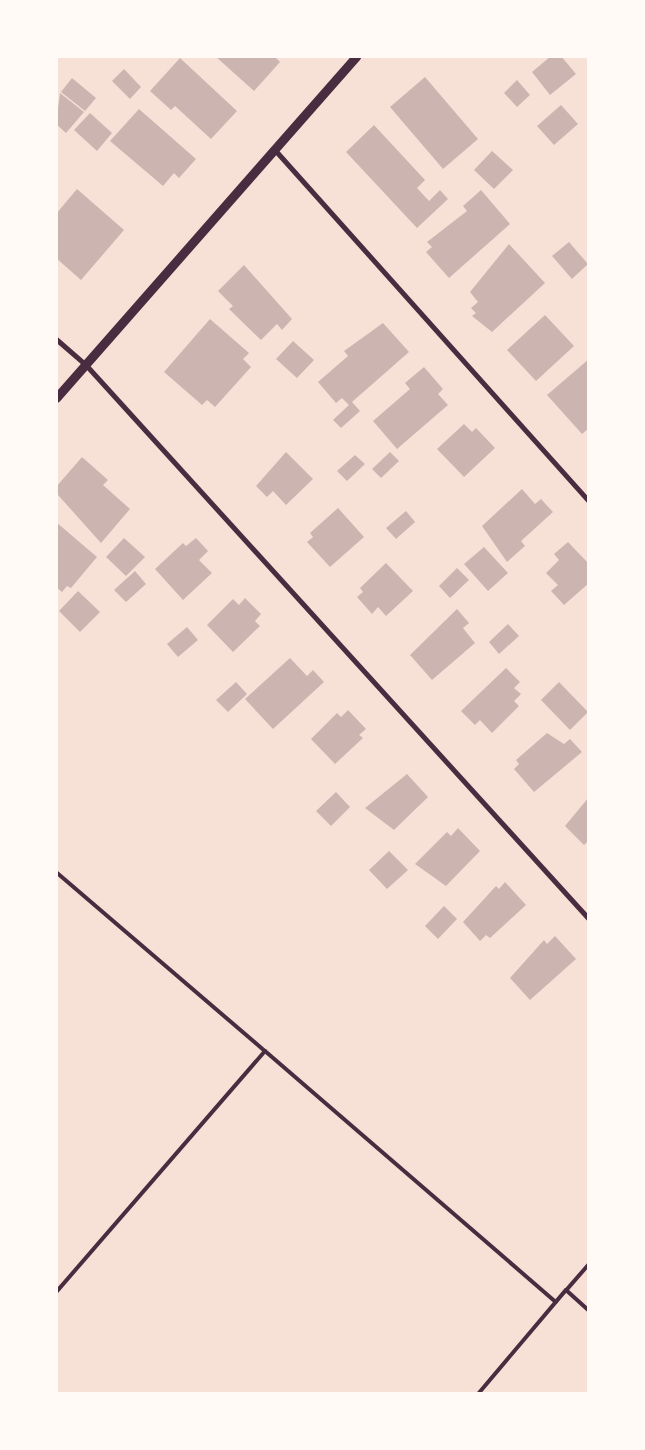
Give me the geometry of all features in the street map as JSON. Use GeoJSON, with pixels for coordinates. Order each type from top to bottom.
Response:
{"type":"FeatureCollection","features":[{"type":"Feature","properties":{"kind":"street"},"geometry":{"type":"LineString","coordinates":[[56,398],[356,56]]}},
{"type":"Feature","properties":{"kind":"street"},"geometry":{"type":"LineString","coordinates":[[274,149],[589,500]]}},
{"type":"Feature","properties":{"kind":"street"},"geometry":{"type":"LineString","coordinates":[[56,339],[85,364],[589,919]]}},
{"type":"Feature","properties":{"kind":"lane"},"geometry":{"type":"LineString","coordinates":[[56,872],[556,1302]]}},
{"type":"Feature","properties":{"kind":"lane"},"geometry":{"type":"LineString","coordinates":[[56,1292],[265,1051]]}},
{"type":"Feature","properties":{"kind":"lane"},"geometry":{"type":"LineString","coordinates":[[478,1394],[589,1264]]}},
{"type":"Feature","properties":{"kind":"lane"},"geometry":{"type":"LineString","coordinates":[[566,1290],[589,1311]]}},
{"type":"Feature","properties":{"kind":"building"},"geometry":{"type":"Polygon","coordinates":[[[215,56],[274,56],[280,62],[254,91],[215,56]]]}},
{"type":"Feature","properties":{"kind":"building"},"geometry":{"type":"Polygon","coordinates":[[[551,56],[561,56],[576,74],[550,95],[532,72],[551,56]]]}},
{"type":"Feature","properties":{"kind":"building"},"geometry":{"type":"Polygon","coordinates":[[[180,58],[237,111],[211,139],[175,106],[171,110],[150,91],[180,58]]]}},
{"type":"Feature","properties":{"kind":"building"},"geometry":{"type":"Polygon","coordinates":[[[124,69],[141,87],[130,99],[112,81],[124,69]]]}},
{"type":"Feature","properties":{"kind":"building"},"geometry":{"type":"Polygon","coordinates":[[[425,77],[478,139],[443,169],[390,107],[425,77]]]}},
{"type":"Feature","properties":{"kind":"building"},"geometry":{"type":"Polygon","coordinates":[[[72,78],[96,98],[85,111],[61,92],[72,78]]]}},
{"type":"Feature","properties":{"kind":"building"},"geometry":{"type":"Polygon","coordinates":[[[517,80],[530,95],[517,107],[504,93],[517,80]]]}},
{"type":"Feature","properties":{"kind":"building"},"geometry":{"type":"Polygon","coordinates":[[[60,93],[84,112],[66,133],[56,124],[60,93]]]}},
{"type":"Feature","properties":{"kind":"building"},"geometry":{"type":"Polygon","coordinates":[[[561,105],[578,124],[554,145],[537,126],[561,105]]]}},
{"type":"Feature","properties":{"kind":"building"},"geometry":{"type":"Polygon","coordinates":[[[139,109],[196,159],[179,178],[174,173],[163,186],[110,141],[139,109]]]}},
{"type":"Feature","properties":{"kind":"building"},"geometry":{"type":"Polygon","coordinates":[[[90,113],[112,133],[97,151],[74,130],[90,113]]]}},
{"type":"Feature","properties":{"kind":"building"},"geometry":{"type":"Polygon","coordinates":[[[374,125],[425,180],[417,188],[429,201],[440,190],[448,199],[417,228],[346,152],[374,125]]]}},
{"type":"Feature","properties":{"kind":"building"},"geometry":{"type":"Polygon","coordinates":[[[492,151],[513,170],[494,189],[474,170],[492,151]]]}},
{"type":"Feature","properties":{"kind":"building"},"geometry":{"type":"Polygon","coordinates":[[[77,189],[124,230],[81,280],[56,258],[56,214],[77,189]]]}},
{"type":"Feature","properties":{"kind":"building"},"geometry":{"type":"Polygon","coordinates":[[[481,190],[510,224],[449,278],[426,252],[432,247],[427,242],[467,211],[463,206],[481,190]]]}},
{"type":"Feature","properties":{"kind":"building"},"geometry":{"type":"Polygon","coordinates":[[[569,242],[588,264],[572,279],[552,256],[569,242]]]}},
{"type":"Feature","properties":{"kind":"building"},"geometry":{"type":"Polygon","coordinates":[[[509,244],[545,283],[492,332],[472,316],[476,313],[471,308],[478,302],[470,292],[509,244]]]}},
{"type":"Feature","properties":{"kind":"building"},"geometry":{"type":"Polygon","coordinates":[[[244,265],[292,319],[282,330],[277,324],[261,340],[229,309],[233,306],[218,291],[244,265]]]}},
{"type":"Feature","properties":{"kind":"building"},"geometry":{"type":"Polygon","coordinates":[[[545,315],[574,346],[536,381],[507,350],[545,315]]]}},
{"type":"Feature","properties":{"kind":"building"},"geometry":{"type":"Polygon","coordinates":[[[210,319],[249,353],[243,359],[251,367],[215,407],[207,400],[202,405],[164,372],[210,319]]]}},
{"type":"Feature","properties":{"kind":"building"},"geometry":{"type":"Polygon","coordinates":[[[383,323],[409,352],[352,402],[360,411],[341,428],[333,420],[349,405],[342,398],[336,403],[318,382],[348,356],[344,351],[383,323]]]}},
{"type":"Feature","properties":{"kind":"building"},"geometry":{"type":"Polygon","coordinates":[[[293,341],[314,360],[297,378],[276,359],[293,341]]]}},
{"type":"Feature","properties":{"kind":"building"},"geometry":{"type":"Polygon","coordinates":[[[589,359],[589,428],[582,434],[547,395],[589,359]]]}},
{"type":"Feature","properties":{"kind":"building"},"geometry":{"type":"Polygon","coordinates":[[[424,367],[443,389],[438,394],[448,405],[397,449],[373,421],[410,389],[405,383],[424,367]]]}},
{"type":"Feature","properties":{"kind":"building"},"geometry":{"type":"Polygon","coordinates":[[[464,424],[472,432],[476,428],[495,448],[464,477],[437,449],[464,424]]]}},
{"type":"Feature","properties":{"kind":"building"},"geometry":{"type":"Polygon","coordinates":[[[286,452],[313,479],[286,505],[273,491],[267,497],[256,486],[286,452]]]}},
{"type":"Feature","properties":{"kind":"building"},"geometry":{"type":"Polygon","coordinates":[[[390,452],[399,461],[381,478],[372,469],[390,452]]]}},
{"type":"Feature","properties":{"kind":"building"},"geometry":{"type":"Polygon","coordinates":[[[355,455],[365,464],[347,481],[337,471],[355,455]]]}},
{"type":"Feature","properties":{"kind":"building"},"geometry":{"type":"Polygon","coordinates":[[[82,457],[108,480],[103,485],[130,509],[101,543],[58,495],[56,487],[82,457]]]}},
{"type":"Feature","properties":{"kind":"building"},"geometry":{"type":"Polygon","coordinates":[[[522,489],[535,504],[541,499],[553,512],[521,541],[525,546],[507,562],[482,526],[522,489]]]}},
{"type":"Feature","properties":{"kind":"building"},"geometry":{"type":"Polygon","coordinates":[[[338,508],[364,537],[330,567],[307,542],[313,537],[310,533],[338,508]]]}},
{"type":"Feature","properties":{"kind":"building"},"geometry":{"type":"Polygon","coordinates":[[[406,511],[415,522],[396,539],[386,528],[406,511]]]}},
{"type":"Feature","properties":{"kind":"building"},"geometry":{"type":"Polygon","coordinates":[[[56,522],[97,557],[71,588],[67,586],[62,592],[56,587],[56,522]]]}},
{"type":"Feature","properties":{"kind":"building"},"geometry":{"type":"Polygon","coordinates":[[[124,538],[145,557],[126,576],[106,557],[124,538]]]}},
{"type":"Feature","properties":{"kind":"building"},"geometry":{"type":"Polygon","coordinates":[[[196,538],[208,551],[199,560],[212,573],[183,600],[155,569],[183,543],[186,546],[196,538]]]}},
{"type":"Feature","properties":{"kind":"building"},"geometry":{"type":"Polygon","coordinates":[[[568,542],[589,564],[589,583],[564,605],[551,591],[558,585],[546,573],[559,560],[554,554],[568,542]]]}},
{"type":"Feature","properties":{"kind":"building"},"geometry":{"type":"Polygon","coordinates":[[[484,547],[508,573],[488,591],[464,564],[484,547]]]}},
{"type":"Feature","properties":{"kind":"building"},"geometry":{"type":"Polygon","coordinates":[[[386,563],[413,591],[386,616],[378,607],[372,614],[357,597],[363,592],[360,588],[386,563]]]}},
{"type":"Feature","properties":{"kind":"building"},"geometry":{"type":"Polygon","coordinates":[[[457,568],[469,580],[450,598],[439,586],[457,568]]]}},
{"type":"Feature","properties":{"kind":"building"},"geometry":{"type":"Polygon","coordinates":[[[135,571],[146,584],[126,602],[114,590],[135,571]]]}},
{"type":"Feature","properties":{"kind":"building"},"geometry":{"type":"Polygon","coordinates":[[[78,591],[100,612],[80,632],[59,611],[78,591]]]}},
{"type":"Feature","properties":{"kind":"building"},"geometry":{"type":"Polygon","coordinates":[[[245,598],[261,614],[255,621],[260,626],[233,652],[207,625],[233,599],[239,605],[245,598]]]}},
{"type":"Feature","properties":{"kind":"building"},"geometry":{"type":"Polygon","coordinates":[[[457,609],[469,623],[463,628],[475,643],[432,680],[410,655],[457,609]]]}},
{"type":"Feature","properties":{"kind":"building"},"geometry":{"type":"Polygon","coordinates":[[[508,624],[519,636],[499,654],[489,642],[508,624]]]}},
{"type":"Feature","properties":{"kind":"building"},"geometry":{"type":"Polygon","coordinates":[[[187,627],[198,640],[178,657],[167,644],[187,627]]]}},
{"type":"Feature","properties":{"kind":"building"},"geometry":{"type":"Polygon","coordinates":[[[290,658],[307,676],[313,670],[324,682],[273,729],[245,699],[290,658]]]}},
{"type":"Feature","properties":{"kind":"building"},"geometry":{"type":"Polygon","coordinates":[[[506,668],[520,682],[514,688],[521,694],[514,701],[519,706],[492,733],[480,720],[475,725],[461,711],[506,668]]]}},
{"type":"Feature","properties":{"kind":"building"},"geometry":{"type":"Polygon","coordinates":[[[236,682],[247,694],[228,712],[216,700],[236,682]]]}},
{"type":"Feature","properties":{"kind":"building"},"geometry":{"type":"Polygon","coordinates":[[[559,682],[588,712],[570,730],[541,700],[559,682]]]}},
{"type":"Feature","properties":{"kind":"building"},"geometry":{"type":"Polygon","coordinates":[[[348,710],[366,729],[359,735],[363,738],[335,764],[311,739],[337,713],[341,717],[348,710]]]}},
{"type":"Feature","properties":{"kind":"building"},"geometry":{"type":"Polygon","coordinates":[[[547,733],[564,744],[570,739],[582,752],[534,792],[514,769],[519,764],[516,760],[547,733]]]}},
{"type":"Feature","properties":{"kind":"building"},"geometry":{"type":"Polygon","coordinates":[[[407,774],[428,797],[394,830],[365,808],[407,774]]]}},
{"type":"Feature","properties":{"kind":"building"},"geometry":{"type":"Polygon","coordinates":[[[336,792],[350,807],[331,826],[316,811],[336,792]]]}},
{"type":"Feature","properties":{"kind":"building"},"geometry":{"type":"Polygon","coordinates":[[[589,797],[589,840],[584,845],[565,826],[589,797]]]}},
{"type":"Feature","properties":{"kind":"building"},"geometry":{"type":"Polygon","coordinates":[[[458,828],[480,851],[446,886],[415,864],[447,832],[451,836],[458,828]]]}},
{"type":"Feature","properties":{"kind":"building"},"geometry":{"type":"Polygon","coordinates":[[[389,851],[408,870],[387,889],[369,870],[389,851]]]}},
{"type":"Feature","properties":{"kind":"building"},"geometry":{"type":"Polygon","coordinates":[[[505,882],[526,905],[490,938],[486,935],[480,941],[463,922],[496,886],[499,889],[505,882]]]}},
{"type":"Feature","properties":{"kind":"building"},"geometry":{"type":"Polygon","coordinates":[[[444,906],[457,919],[438,939],[425,926],[444,906]]]}},
{"type":"Feature","properties":{"kind":"building"},"geometry":{"type":"Polygon","coordinates":[[[555,936],[576,959],[530,1000],[510,978],[544,940],[547,944],[555,936]]]}}]}
